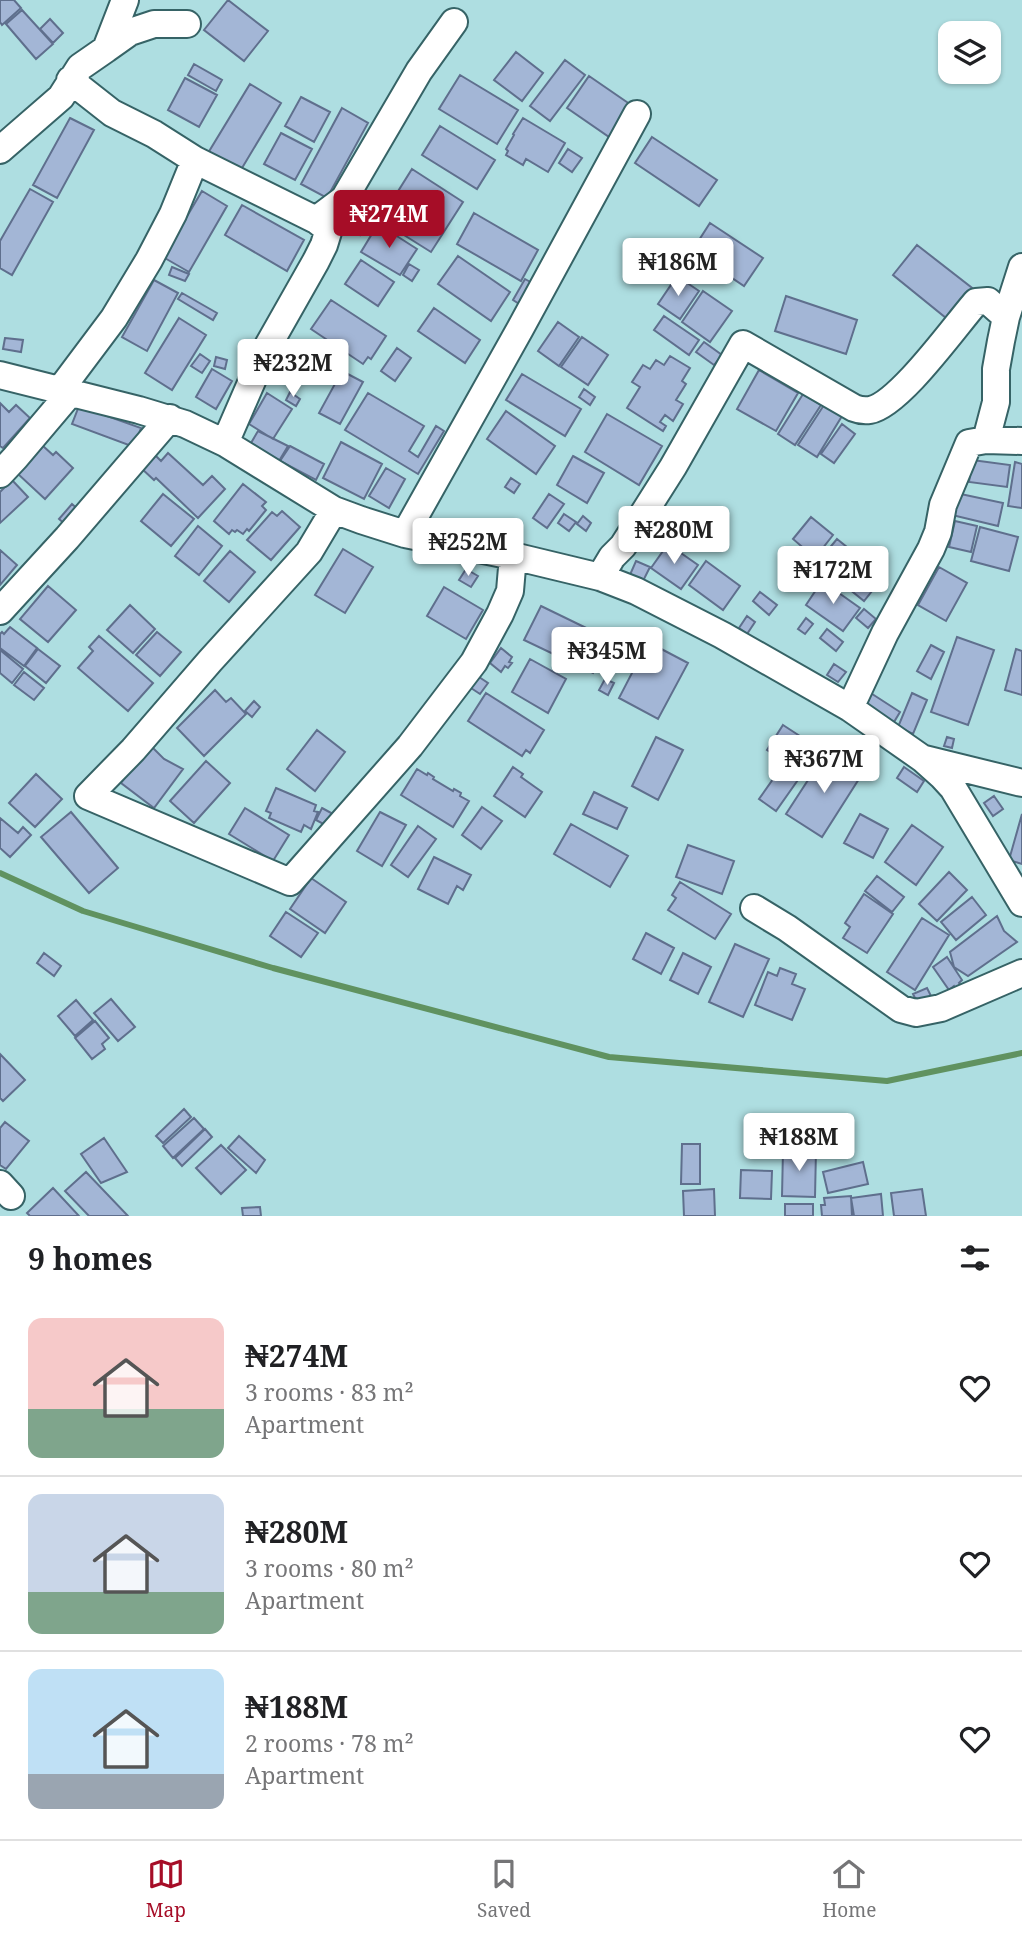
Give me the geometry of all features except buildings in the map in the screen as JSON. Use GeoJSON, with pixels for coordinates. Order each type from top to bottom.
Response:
{"type":"FeatureCollection","features":[{"type":"Feature","properties":{"kind":"street"},"geometry":{"type":"LineString","coordinates":[[106,49],[125,0]]}},
{"type":"Feature","properties":{"kind":"street"},"geometry":{"type":"LineString","coordinates":[[316,220],[344,199],[419,71],[454,22]]}},
{"type":"Feature","properties":{"kind":"street"},"geometry":{"type":"LineString","coordinates":[[0,150],[61,97],[80,67],[130,32],[154,24],[187,24]]}},
{"type":"Feature","properties":{"kind":"street"},"geometry":{"type":"LineString","coordinates":[[70,80],[112,113],[154,134],[195,160],[316,220],[328,232],[324,245],[265,351],[225,443]]}},
{"type":"Feature","properties":{"kind":"street"},"geometry":{"type":"LineString","coordinates":[[405,534],[637,114]]}},
{"type":"Feature","properties":{"kind":"street"},"geometry":{"type":"LineString","coordinates":[[0,474],[65,392],[114,318],[173,214],[195,160]]}},
{"type":"Feature","properties":{"kind":"street"},"geometry":{"type":"LineString","coordinates":[[986,440],[996,402],[996,369],[1006,317],[1022,267]]}},
{"type":"Feature","properties":{"kind":"street"},"geometry":{"type":"LineString","coordinates":[[600,577],[673,467],[743,344],[853,408],[869,410],[888,400],[926,363],[976,302],[988,301],[1006,317]]}},
{"type":"Feature","properties":{"kind":"street"},"geometry":{"type":"LineString","coordinates":[[0,375],[170,418],[225,443],[334,510],[405,534],[600,577],[636,591],[722,635],[850,708],[943,776],[953,788],[1022,903]]}},
{"type":"Feature","properties":{"kind":"street"},"geometry":{"type":"LineString","coordinates":[[0,611],[170,418]]}},
{"type":"Feature","properties":{"kind":"street"},"geometry":{"type":"LineString","coordinates":[[850,708],[885,633],[931,549],[938,532],[943,505],[969,443],[986,440],[1022,441]]}},
{"type":"Feature","properties":{"kind":"street"},"geometry":{"type":"LineString","coordinates":[[334,510],[309,552],[133,750],[88,796],[290,882],[410,746],[474,662],[510,591],[513,556]]}},
{"type":"Feature","properties":{"kind":"street"},"geometry":{"type":"LineString","coordinates":[[923,759],[1022,783]]}},
{"type":"Feature","properties":{"kind":"street"},"geometry":{"type":"LineString","coordinates":[[754,908],[787,928],[901,1009],[916,1013],[940,1008],[1022,973]]}},
{"type":"Feature","properties":{"kind":"waterway"},"geometry":{"type":"LineString","coordinates":[[0,873],[83,911],[273,968],[609,1057],[887,1081],[1022,1053]]}}]}
